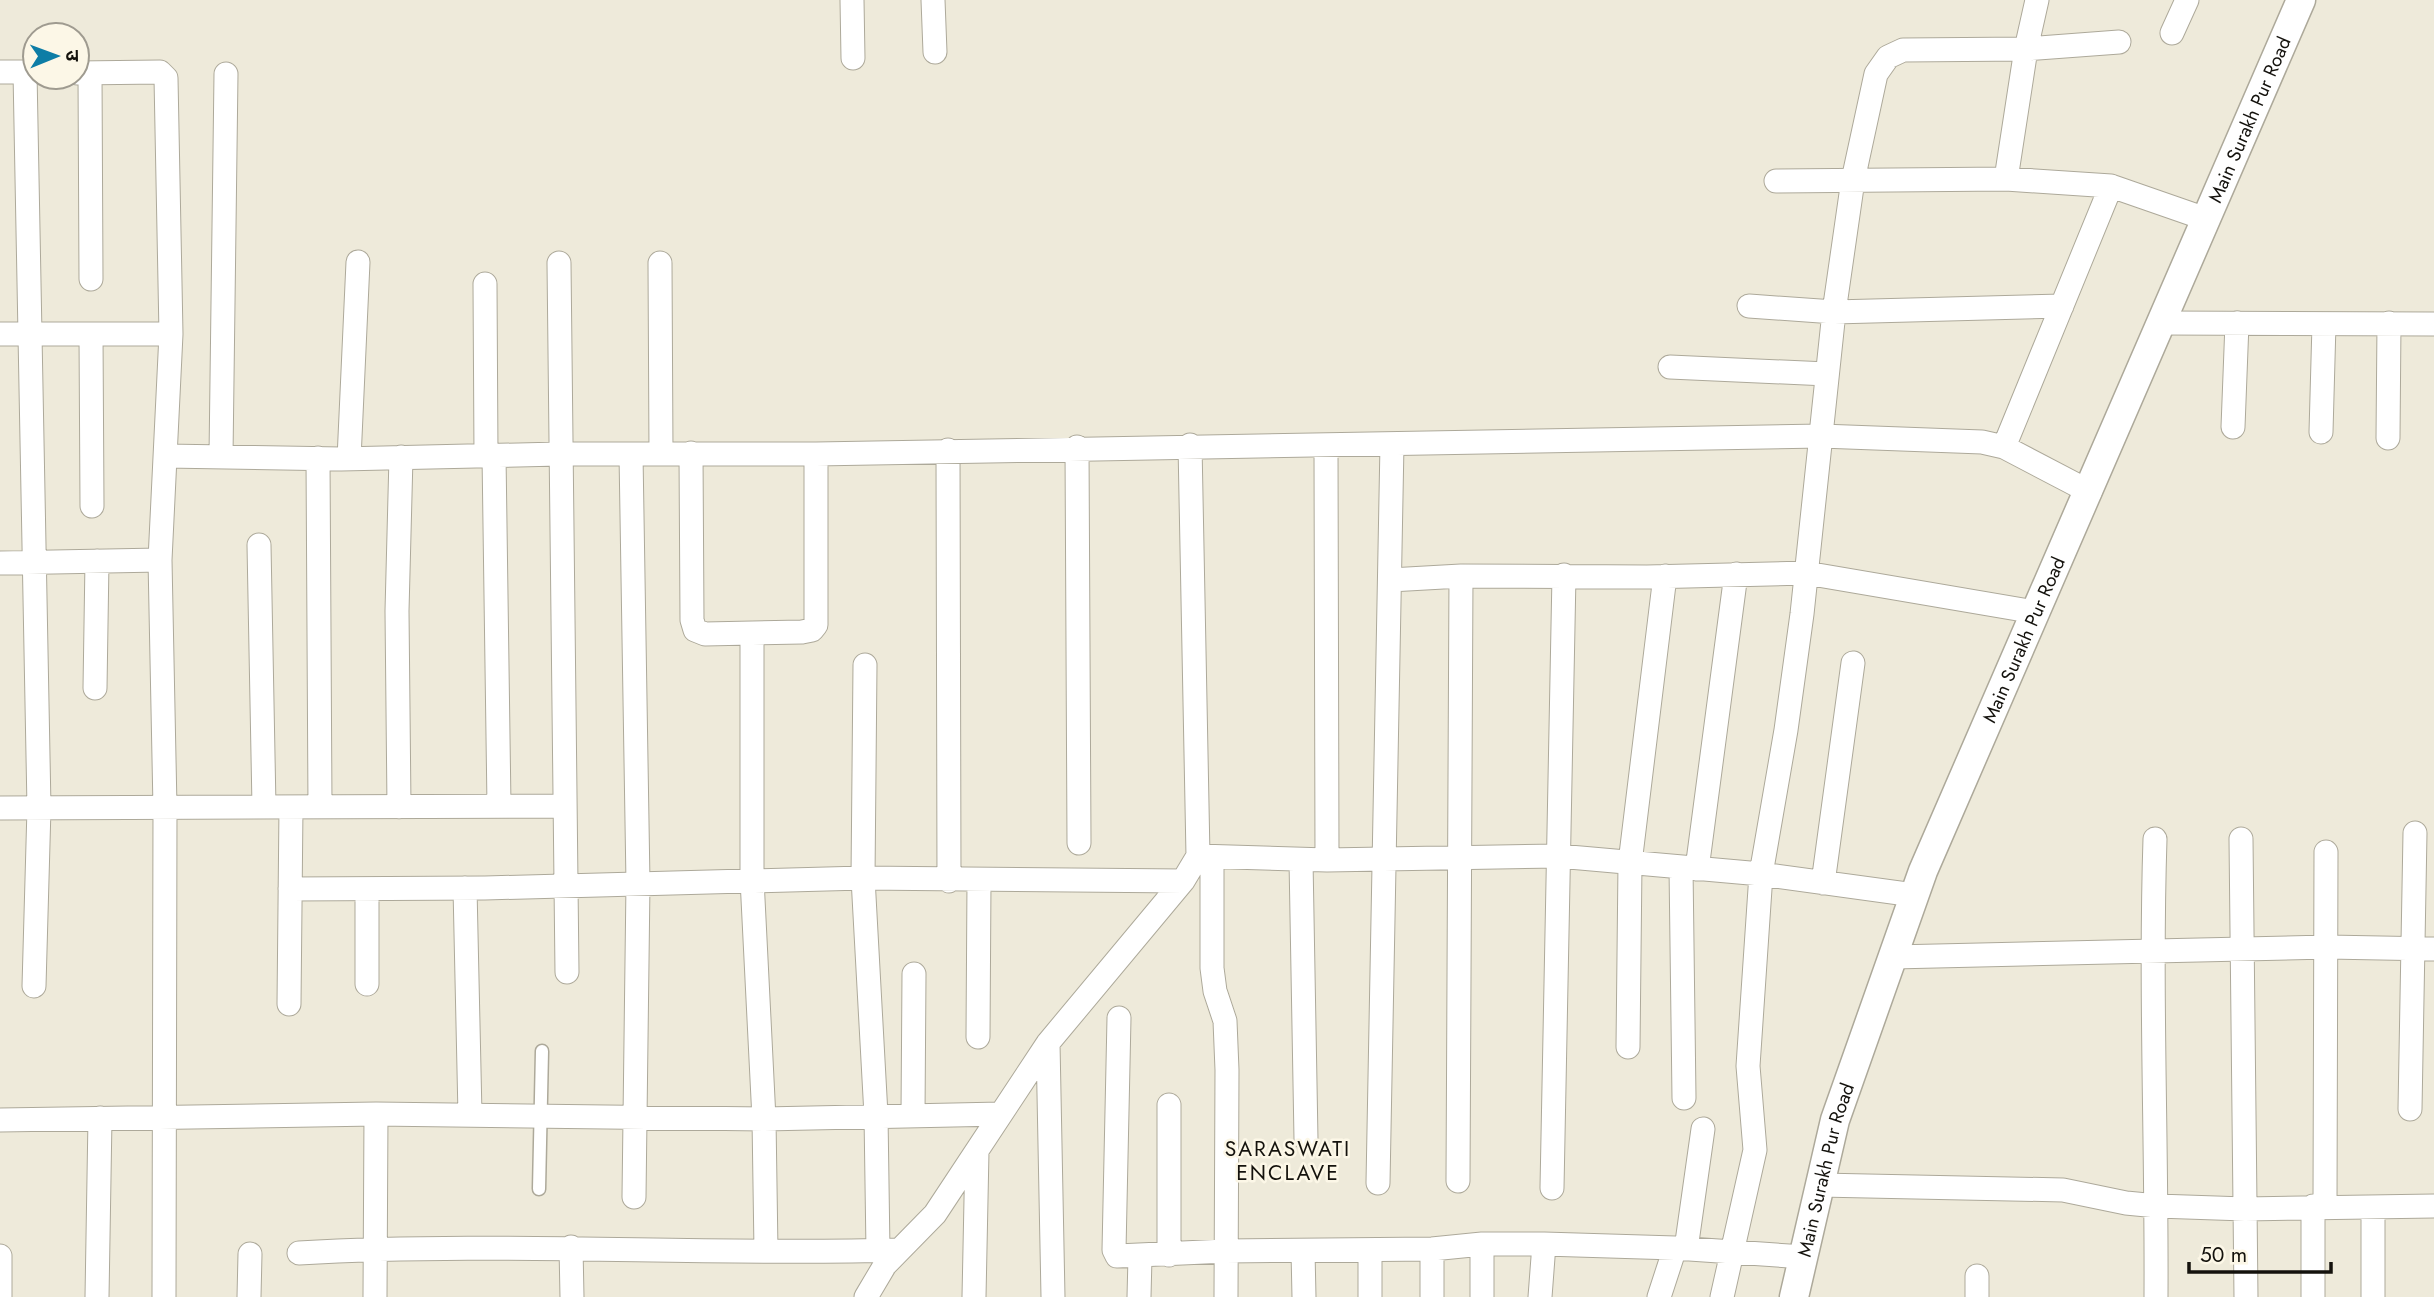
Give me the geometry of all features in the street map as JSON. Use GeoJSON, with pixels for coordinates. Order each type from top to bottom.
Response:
{"type":"FeatureCollection","features":[{"type":"Feature","properties":{"kind":"street"},"geometry":{"type":"LineString","coordinates":[[852,0],[853,58]]}},
{"type":"Feature","properties":{"kind":"street"},"geometry":{"type":"LineString","coordinates":[[933,0],[934,52]]}},
{"type":"Feature","properties":{"kind":"street"},"geometry":{"type":"LineString","coordinates":[[2006,179],[2026,49],[2037,0]]}},
{"type":"Feature","properties":{"kind":"street"},"geometry":{"type":"LineString","coordinates":[[2172,33],[2187,0]]}},
{"type":"Feature","properties":{"kind":"street","name":"Main Surakh Pur Road"},"geometry":{"type":"LineString","coordinates":[[1794,1297],[1835,1120],[1914,895],[2301,0]]}},
{"type":"Feature","properties":{"kind":"street"},"geometry":{"type":"LineString","coordinates":[[1722,1297],[1755,1150],[1748,1066],[1761,874],[1786,730],[1834,312],[1853,180],[1876,74],[1888,57],[1903,50],[2026,49],[2119,43]]}},
{"type":"Feature","properties":{"kind":"street"},"geometry":{"type":"LineString","coordinates":[[0,72],[21,72]]}},
{"type":"Feature","properties":{"kind":"street"},"geometry":{"type":"LineString","coordinates":[[91,73],[160,72],[166,78],[171,334],[160,560],[165,808],[164,1297]]}},
{"type":"Feature","properties":{"kind":"street"},"geometry":{"type":"LineString","coordinates":[[221,456],[226,74]]}},
{"type":"Feature","properties":{"kind":"street"},"geometry":{"type":"LineString","coordinates":[[30,91],[29,334],[39,808],[34,986]]}},
{"type":"Feature","properties":{"kind":"street"},"geometry":{"type":"LineString","coordinates":[[84,91],[90,279]]}},
{"type":"Feature","properties":{"kind":"street"},"geometry":{"type":"LineString","coordinates":[[1776,181],[2006,179],[2110,186],[2206,219]]}},
{"type":"Feature","properties":{"kind":"street"},"geometry":{"type":"LineString","coordinates":[[2004,447],[2110,186]]}},
{"type":"Feature","properties":{"kind":"street"},"geometry":{"type":"LineString","coordinates":[[349,459],[358,262]]}},
{"type":"Feature","properties":{"kind":"street"},"geometry":{"type":"LineString","coordinates":[[559,263],[559,454],[567,972]]}},
{"type":"Feature","properties":{"kind":"street"},"geometry":{"type":"LineString","coordinates":[[660,263],[661,453]]}},
{"type":"Feature","properties":{"kind":"street"},"geometry":{"type":"LineString","coordinates":[[485,284],[499,806]]}},
{"type":"Feature","properties":{"kind":"street"},"geometry":{"type":"LineString","coordinates":[[1749,306],[1834,312],[2062,306]]}},
{"type":"Feature","properties":{"kind":"street"},"geometry":{"type":"LineString","coordinates":[[2161,323],[2434,324]]}},
{"type":"Feature","properties":{"kind":"street"},"geometry":{"type":"LineString","coordinates":[[2234,427],[2237,323]]}},
{"type":"Feature","properties":{"kind":"street"},"geometry":{"type":"LineString","coordinates":[[2320,432],[2324,324]]}},
{"type":"Feature","properties":{"kind":"street"},"geometry":{"type":"LineString","coordinates":[[2388,438],[2389,324]]}},
{"type":"Feature","properties":{"kind":"street"},"geometry":{"type":"LineString","coordinates":[[0,334],[171,334]]}},
{"type":"Feature","properties":{"kind":"street"},"geometry":{"type":"LineString","coordinates":[[91,334],[92,506]]}},
{"type":"Feature","properties":{"kind":"street"},"geometry":{"type":"LineString","coordinates":[[1670,367],[1828,374]]}},
{"type":"Feature","properties":{"kind":"street"},"geometry":{"type":"LineString","coordinates":[[166,456],[349,459],[559,454],[816,454],[1077,447],[1326,447],[1821,436],[1982,442],[2004,447],[2090,492]]}},
{"type":"Feature","properties":{"kind":"street"},"geometry":{"type":"LineString","coordinates":[[1378,1182],[1392,444]]}},
{"type":"Feature","properties":{"kind":"street"},"geometry":{"type":"LineString","coordinates":[[1190,445],[1205,857],[1212,968],[1226,1033],[1226,1297]]}},
{"type":"Feature","properties":{"kind":"street"},"geometry":{"type":"LineString","coordinates":[[1077,447],[1079,842]]}},
{"type":"Feature","properties":{"kind":"street"},"geometry":{"type":"LineString","coordinates":[[1326,447],[1327,860]]}},
{"type":"Feature","properties":{"kind":"street"},"geometry":{"type":"LineString","coordinates":[[948,450],[949,881]]}},
{"type":"Feature","properties":{"kind":"street"},"geometry":{"type":"LineString","coordinates":[[691,453],[692,620],[695,631],[705,634],[802,632],[812,630],[816,625],[816,454]]}},
{"type":"Feature","properties":{"kind":"street"},"geometry":{"type":"LineString","coordinates":[[631,454],[638,883],[634,1197]]}},
{"type":"Feature","properties":{"kind":"street"},"geometry":{"type":"LineString","coordinates":[[399,807],[397,611],[401,457]]}},
{"type":"Feature","properties":{"kind":"street"},"geometry":{"type":"LineString","coordinates":[[318,458],[320,807]]}},
{"type":"Feature","properties":{"kind":"street"},"geometry":{"type":"LineString","coordinates":[[259,545],[264,807]]}},
{"type":"Feature","properties":{"kind":"street"},"geometry":{"type":"LineString","coordinates":[[0,563],[160,560]]}},
{"type":"Feature","properties":{"kind":"street"},"geometry":{"type":"LineString","coordinates":[[95,688],[97,561]]}},
{"type":"Feature","properties":{"kind":"street"},"geometry":{"type":"LineString","coordinates":[[1390,580],[1461,576],[1806,573],[2035,612]]}},
{"type":"Feature","properties":{"kind":"street"},"geometry":{"type":"LineString","coordinates":[[1552,1188],[1564,575]]}},
{"type":"Feature","properties":{"kind":"street"},"geometry":{"type":"LineString","coordinates":[[1684,1098],[1689,868],[1735,575]]}},
{"type":"Feature","properties":{"kind":"street"},"geometry":{"type":"LineString","coordinates":[[1458,1181],[1461,576]]}},
{"type":"Feature","properties":{"kind":"street"},"geometry":{"type":"LineString","coordinates":[[1628,1047],[1630,863],[1665,576]]}},
{"type":"Feature","properties":{"kind":"street"},"geometry":{"type":"LineString","coordinates":[[752,634],[752,879],[764,1119],[766,1251]]}},
{"type":"Feature","properties":{"kind":"street"},"geometry":{"type":"LineString","coordinates":[[1823,883],[1853,663]]}},
{"type":"Feature","properties":{"kind":"street"},"geometry":{"type":"LineString","coordinates":[[865,665],[863,878],[876,1115],[889,1250],[872,1292]]}},
{"type":"Feature","properties":{"kind":"street"},"geometry":{"type":"LineString","coordinates":[[0,808],[565,806]]}},
{"type":"Feature","properties":{"kind":"street"},"geometry":{"type":"LineString","coordinates":[[289,1004],[291,807]]}},
{"type":"Feature","properties":{"kind":"street"},"geometry":{"type":"LineString","coordinates":[[2410,1109],[2424,949],[2415,832]]}},
{"type":"Feature","properties":{"kind":"street"},"geometry":{"type":"LineString","coordinates":[[2155,839],[2152,951],[2156,1297]]}},
{"type":"Feature","properties":{"kind":"street"},"geometry":{"type":"LineString","coordinates":[[2241,839],[2246,1297]]}},
{"type":"Feature","properties":{"kind":"street"},"geometry":{"type":"LineString","coordinates":[[2313,1297],[2328,947],[2326,852]]}},
{"type":"Feature","properties":{"kind":"street"},"geometry":{"type":"LineString","coordinates":[[299,1253],[375,1248],[571,1247],[766,1251],[889,1250],[935,1214],[1048,1043],[1205,857],[1385,860],[1558,856],[1761,874],[1914,895]]}},
{"type":"Feature","properties":{"kind":"street"},"geometry":{"type":"LineString","coordinates":[[1301,860],[1306,1139]]}},
{"type":"Feature","properties":{"kind":"street"},"geometry":{"type":"LineString","coordinates":[[290,889],[465,888],[863,878],[949,881],[1183,881]]}},
{"type":"Feature","properties":{"kind":"street"},"geometry":{"type":"LineString","coordinates":[[978,1037],[979,881]]}},
{"type":"Feature","properties":{"kind":"street"},"geometry":{"type":"LineString","coordinates":[[465,888],[470,1115]]}},
{"type":"Feature","properties":{"kind":"street"},"geometry":{"type":"LineString","coordinates":[[367,889],[368,984]]}},
{"type":"Feature","properties":{"kind":"street"},"geometry":{"type":"LineString","coordinates":[[1893,957],[2328,947],[2424,949]]}},
{"type":"Feature","properties":{"kind":"street"},"geometry":{"type":"LineString","coordinates":[[913,1115],[914,974]]}},
{"type":"Feature","properties":{"kind":"street"},"geometry":{"type":"LineString","coordinates":[[1119,1018],[1114,1250],[1117,1256],[1123,1258],[1226,1251],[1370,1251],[1482,1244],[1544,1244],[1681,1248],[1804,1256]]}},
{"type":"Feature","properties":{"kind":"street"},"geometry":{"type":"LineString","coordinates":[[1048,1043],[1053,1297]]}},
{"type":"Feature","properties":{"kind":"street"},"geometry":{"type":"LineString","coordinates":[[1169,1105],[1169,1255]]}},
{"type":"Feature","properties":{"kind":"street"},"geometry":{"type":"LineString","coordinates":[[375,1297],[376,1114]]}},
{"type":"Feature","properties":{"kind":"street"},"geometry":{"type":"LineString","coordinates":[[0,1119],[376,1114],[764,1119],[1001,1114]]}},
{"type":"Feature","properties":{"kind":"street"},"geometry":{"type":"LineString","coordinates":[[97,1297],[100,1118]]}},
{"type":"Feature","properties":{"kind":"street"},"geometry":{"type":"LineString","coordinates":[[1659,1297],[1681,1248],[1703,1129]]}},
{"type":"Feature","properties":{"kind":"street"},"geometry":{"type":"LineString","coordinates":[[974,1297],[977,1151]]}},
{"type":"Feature","properties":{"kind":"street"},"geometry":{"type":"LineString","coordinates":[[1820,1185],[2063,1190],[2126,1203],[2157,1206],[2245,1209],[2434,1206]]}},
{"type":"Feature","properties":{"kind":"street"},"geometry":{"type":"LineString","coordinates":[[2373,1207],[2373,1297]]}},
{"type":"Feature","properties":{"kind":"street"},"geometry":{"type":"LineString","coordinates":[[1482,1244],[1482,1297]]}},
{"type":"Feature","properties":{"kind":"street"},"geometry":{"type":"LineString","coordinates":[[1540,1297],[1544,1244]]}},
{"type":"Feature","properties":{"kind":"street"},"geometry":{"type":"LineString","coordinates":[[571,1247],[572,1297]]}},
{"type":"Feature","properties":{"kind":"street"},"geometry":{"type":"LineString","coordinates":[[1432,1249],[1432,1297]]}},
{"type":"Feature","properties":{"kind":"street"},"geometry":{"type":"LineString","coordinates":[[1303,1251],[1304,1297]]}},
{"type":"Feature","properties":{"kind":"street"},"geometry":{"type":"LineString","coordinates":[[1370,1251],[1370,1297]]}},
{"type":"Feature","properties":{"kind":"street"},"geometry":{"type":"LineString","coordinates":[[249,1297],[250,1254]]}},
{"type":"Feature","properties":{"kind":"street"},"geometry":{"type":"LineString","coordinates":[[0,1256],[0,1297]]}},
{"type":"Feature","properties":{"kind":"street"},"geometry":{"type":"LineString","coordinates":[[1139,1297],[1140,1257]]}},
{"type":"Feature","properties":{"kind":"lane"},"geometry":{"type":"LineString","coordinates":[[539,1189],[542,1051]]}},
{"type":"Feature","properties":{"kind":"district","name":"SARASWATI ENCLAVE"},"geometry":{"type":"Point","coordinates":[1288,1161]}}]}
